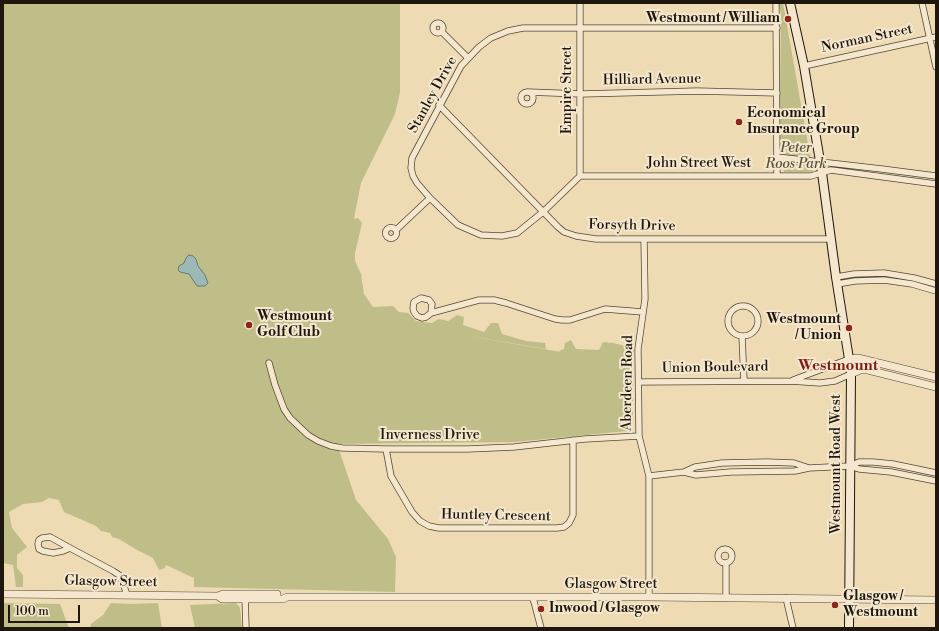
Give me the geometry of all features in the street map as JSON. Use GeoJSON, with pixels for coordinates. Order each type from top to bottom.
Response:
{"type":"FeatureCollection","features":[{"type":"Feature","properties":{"kind":"main road","name":"Westmount Road West"},"geometry":{"type":"LineString","coordinates":[[790,3],[804,66],[822,173],[851,374],[849,628]]}},
{"type":"Feature","properties":{"kind":"street","name":"Empire Street"},"geometry":{"type":"LineString","coordinates":[[580,3],[580,176]]}},
{"type":"Feature","properties":{"kind":"street"},"geometry":{"type":"LineString","coordinates":[[777,176],[776,5],[783,3]]}},
{"type":"Feature","properties":{"kind":"street"},"geometry":{"type":"LineString","coordinates":[[922,3],[936,66]]}},
{"type":"Feature","properties":{"kind":"street","name":"Stanley Drive"},"geometry":{"type":"LineString","coordinates":[[580,176],[543,212],[517,233],[502,236],[481,235],[458,225],[417,183],[411,168],[412,158],[455,75],[468,58],[491,38],[508,31],[523,28],[777,28]]}},
{"type":"Feature","properties":{"kind":"street"},"geometry":{"type":"LineString","coordinates":[[442,32],[468,58]]}},
{"type":"Feature","properties":{"kind":"street","name":"Norman Street"},"geometry":{"type":"LineString","coordinates":[[804,66],[936,37]]}},
{"type":"Feature","properties":{"kind":"street","name":"Hilliard Avenue"},"geometry":{"type":"LineString","coordinates":[[528,92],[581,94],[697,91],[777,93]]}},
{"type":"Feature","properties":{"kind":"street","name":"Forsyth Drive"},"geometry":{"type":"LineString","coordinates":[[439,105],[564,232],[576,236],[596,239],[831,238]]}},
{"type":"Feature","properties":{"kind":"street"},"geometry":{"type":"LineString","coordinates":[[777,157],[936,176]]}},
{"type":"Feature","properties":{"kind":"street","name":"John Street West"},"geometry":{"type":"LineString","coordinates":[[580,176],[811,176],[831,170],[936,184]]}},
{"type":"Feature","properties":{"kind":"street"},"geometry":{"type":"LineString","coordinates":[[396,230],[430,198]]}},
{"type":"Feature","properties":{"kind":"street","name":"Aberdeen Road"},"geometry":{"type":"LineString","coordinates":[[644,239],[645,298],[638,349],[638,436],[649,476],[649,597]]}},
{"type":"Feature","properties":{"kind":"street"},"geometry":{"type":"LineString","coordinates":[[837,281],[854,274],[884,273],[914,278],[936,284]]}},
{"type":"Feature","properties":{"kind":"street"},"geometry":{"type":"LineString","coordinates":[[837,281],[855,282],[884,280],[912,284],[936,290]]}},
{"type":"Feature","properties":{"kind":"street"},"geometry":{"type":"LineString","coordinates":[[431,313],[479,300],[494,300],[562,320],[570,320],[605,309],[643,312]]}},
{"type":"Feature","properties":{"kind":"street"},"geometry":{"type":"LineString","coordinates":[[745,307],[750,308],[755,312],[758,322],[751,334],[742,336],[737,335],[730,329],[728,319],[730,314],[735,309],[745,307]]}},
{"type":"Feature","properties":{"kind":"street"},"geometry":{"type":"LineString","coordinates":[[742,336],[744,381]]}},
{"type":"Feature","properties":{"kind":"street","name":"Union Boulevard"},"geometry":{"type":"LineString","coordinates":[[791,381],[849,359],[858,358],[936,377]]}},
{"type":"Feature","properties":{"kind":"street","name":"Inverness Drive"},"geometry":{"type":"LineString","coordinates":[[269,363],[284,409],[290,418],[308,435],[325,444],[336,447],[386,449],[468,449],[514,447],[573,440],[638,436]]}},
{"type":"Feature","properties":{"kind":"street","name":"Union Boulevard"},"geometry":{"type":"LineString","coordinates":[[639,382],[791,381],[820,383],[835,381],[860,370],[868,370],[936,387]]}},
{"type":"Feature","properties":{"kind":"street","name":"Huntley Crescent"},"geometry":{"type":"LineString","coordinates":[[386,449],[387,461],[391,476],[412,512],[420,521],[429,526],[438,528],[557,528],[564,527],[569,523],[573,515],[573,440]]}},
{"type":"Feature","properties":{"kind":"street"},"geometry":{"type":"LineString","coordinates":[[684,472],[696,475],[731,472],[795,471],[809,468],[850,466],[859,462],[873,462],[936,473]]}},
{"type":"Feature","properties":{"kind":"street"},"geometry":{"type":"LineString","coordinates":[[649,476],[684,472],[695,467],[729,463],[794,463],[809,468]]}},
{"type":"Feature","properties":{"kind":"street"},"geometry":{"type":"LineString","coordinates":[[850,466],[859,469],[891,472],[936,481]]}},
{"type":"Feature","properties":{"kind":"street"},"geometry":{"type":"LineString","coordinates":[[70,548],[63,551],[47,553],[40,549],[38,544],[42,538],[50,537],[113,571],[119,576],[127,595]]}},
{"type":"Feature","properties":{"kind":"street"},"geometry":{"type":"LineString","coordinates":[[726,563],[726,598]]}},
{"type":"Feature","properties":{"kind":"street","name":"Glasgow Street"},"geometry":{"type":"LineString","coordinates":[[3,594],[218,596],[223,594],[283,599],[287,597],[649,597],[936,600]]}},
{"type":"Feature","properties":{"kind":"street"},"geometry":{"type":"LineString","coordinates":[[245,597],[246,628]]}},
{"type":"Feature","properties":{"kind":"street"},"geometry":{"type":"LineString","coordinates":[[533,598],[541,628]]}},
{"type":"Feature","properties":{"kind":"street"},"geometry":{"type":"LineString","coordinates":[[786,598],[793,628]]}},
{"type":"Feature","properties":{"kind":"green space"},"geometry":{"type":"Polygon","coordinates":[[[3,3],[400,3],[400,92],[395,114],[361,183],[354,219],[358,218],[362,223],[355,253],[355,261],[361,274],[364,294],[373,307],[393,306],[399,312],[408,313],[416,321],[432,323],[439,319],[448,321],[457,315],[464,317],[463,325],[484,332],[491,323],[498,323],[502,334],[526,341],[545,343],[546,349],[470,336],[561,352],[559,351],[564,349],[565,343],[571,340],[576,349],[599,350],[603,342],[634,348],[633,423],[627,431],[515,442],[337,444],[356,500],[388,539],[396,557],[395,592],[194,587],[194,578],[166,565],[165,568],[159,570],[153,558],[119,539],[112,537],[110,533],[101,531],[96,526],[64,512],[59,500],[49,498],[42,502],[23,504],[9,512],[12,528],[27,547],[17,555],[17,568],[23,575],[23,587],[16,587],[13,565],[3,563],[3,3]]]}},
{"type":"Feature","properties":{"kind":"green space","name":"Peter Roos Park"},"geometry":{"type":"Polygon","coordinates":[[[778,3],[783,3],[813,172],[784,172],[780,151],[781,13],[778,3]]]}},
{"type":"Feature","properties":{"kind":"green space"},"geometry":{"type":"Polygon","coordinates":[[[3,603],[60,604],[69,628],[3,628],[3,603]]]}},
{"type":"Feature","properties":{"kind":"green space"},"geometry":{"type":"Polygon","coordinates":[[[111,603],[158,603],[162,628],[90,628],[91,624],[103,615],[111,603]]]}},
{"type":"Feature","properties":{"kind":"green space"},"geometry":{"type":"Polygon","coordinates":[[[236,603],[240,608],[242,628],[195,628],[190,605],[236,603]]]}},
{"type":"Feature","properties":{"kind":"water"},"geometry":{"type":"Polygon","coordinates":[[[189,255],[196,259],[198,266],[205,275],[208,283],[205,286],[197,286],[189,274],[178,270],[179,266],[184,263],[189,255]]]}},
{"type":"Feature","properties":{"kind":"place","name":"Westmount / William"},"geometry":{"type":"Point","coordinates":[788,19]}},
{"type":"Feature","properties":{"kind":"place","name":"Economical Insurance Group"},"geometry":{"type":"Point","coordinates":[739,122]}},
{"type":"Feature","properties":{"kind":"place","name":"Westmount Golf Club"},"geometry":{"type":"Point","coordinates":[249,325]}},
{"type":"Feature","properties":{"kind":"place","name":"Westmount / Union"},"geometry":{"type":"Point","coordinates":[849,328]}},
{"type":"Feature","properties":{"kind":"place","name":"Glasgow / Westmount"},"geometry":{"type":"Point","coordinates":[835,605]}},
{"type":"Feature","properties":{"kind":"place","name":"Inwood / Glasgow"},"geometry":{"type":"Point","coordinates":[541,609]}},
{"type":"Feature","properties":{"kind":"district","name":"Westmount"},"geometry":{"type":"Point","coordinates":[838,366]}}]}
